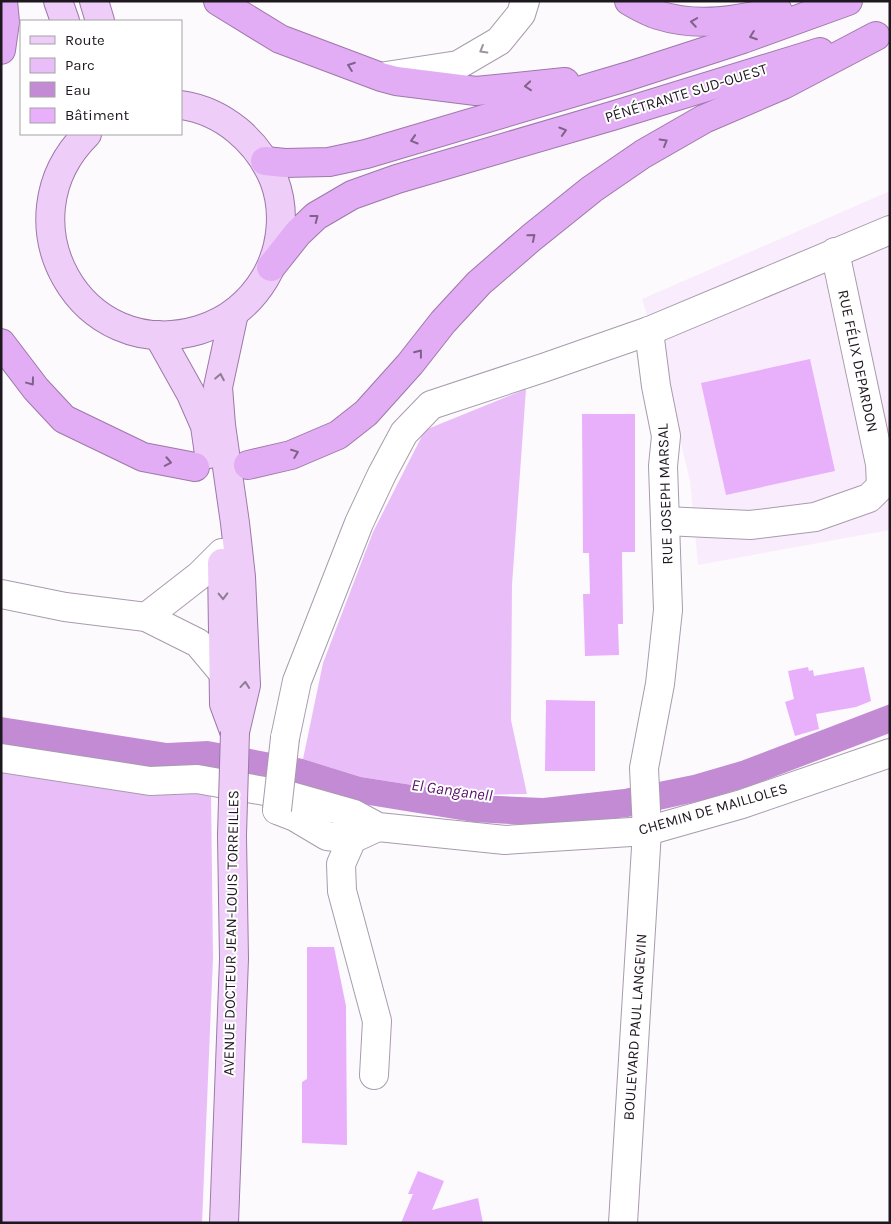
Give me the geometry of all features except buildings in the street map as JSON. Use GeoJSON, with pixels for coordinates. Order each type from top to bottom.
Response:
{"type":"FeatureCollection","features":[{"type":"Feature","properties":{"kind":"highway"},"geometry":{"type":"LineString","coordinates":[[1,50],[5,22],[3,1]]}},
{"type":"Feature","properties":{"kind":"highway"},"geometry":{"type":"LineString","coordinates":[[218,1],[280,39],[396,81],[476,91],[629,76]]}},
{"type":"Feature","properties":{"kind":"highway"},"geometry":{"type":"LineString","coordinates":[[629,1],[657,15],[701,23],[743,19],[816,1]]}},
{"type":"Feature","properties":{"kind":"highway"},"geometry":{"type":"LineString","coordinates":[[265,161],[285,163],[329,162],[366,154],[629,76],[743,39],[848,1]]}},
{"type":"Feature","properties":{"kind":"highway"},"geometry":{"type":"LineString","coordinates":[[248,464],[299,452],[338,435],[366,413],[410,364],[443,322],[480,283],[531,238],[592,189],[635,159],[704,119],[783,84],[883,33]]}},
{"type":"Feature","properties":{"kind":"highway","name":"PÉNÉTRANTE SUD-OUEST"},"geometry":{"type":"LineString","coordinates":[[271,267],[298,233],[316,216],[352,195],[397,179],[612,116],[883,33]]}},
{"type":"Feature","properties":{"kind":"highway"},"geometry":{"type":"LineString","coordinates":[[1,344],[36,389],[64,419],[143,457],[195,467]]}},
{"type":"Feature","properties":{"kind":"main road"},"geometry":{"type":"LineString","coordinates":[[58,1],[65,20]]}},
{"type":"Feature","properties":{"kind":"main road"},"geometry":{"type":"LineString","coordinates":[[94,1],[100,20]]}},
{"type":"Feature","properties":{"kind":"main road"},"geometry":{"type":"LineString","coordinates":[[79,138],[59,173],[50,200],[49,220],[51,239],[60,267],[74,292],[103,318],[120,327],[139,332],[158,335],[185,334],[211,326],[234,313],[256,292],[271,267],[278,246],[281,217],[280,202],[274,181],[265,161],[248,139],[226,122],[188,104]]}},
{"type":"Feature","properties":{"kind":"main road"},"geometry":{"type":"LineString","coordinates":[[213,425],[218,387],[234,313]]}},
{"type":"Feature","properties":{"kind":"main road"},"geometry":{"type":"LineString","coordinates":[[158,335],[191,394],[213,425]]}},
{"type":"Feature","properties":{"kind":"main road","name":"AVENUE DOCTEUR JEAN-LOUIS TORREILLES"},"geometry":{"type":"LineString","coordinates":[[213,425],[222,553],[224,704],[235,732]]}},
{"type":"Feature","properties":{"kind":"main road","name":"AVENUE DOCTEUR JEAN-LOUIS TORREILLES"},"geometry":{"type":"LineString","coordinates":[[213,425],[235,523],[241,577],[246,685],[235,732],[232,836],[234,958],[224,1223]]}},
{"type":"Feature","properties":{"kind":"street"},"geometry":{"type":"LineString","coordinates":[[381,77],[458,65],[499,41],[520,14],[525,1]]}},
{"type":"Feature","properties":{"kind":"street"},"geometry":{"type":"LineString","coordinates":[[378,826],[352,839],[327,836],[277,810],[285,738],[297,681],[333,586],[363,515],[404,433],[431,404],[543,368],[649,330],[890,230]]}},
{"type":"Feature","properties":{"kind":"street","name":"RUE FÉLIX DEPARDON"},"geometry":{"type":"LineString","coordinates":[[666,521],[750,526],[815,517],[869,498],[881,486],[880,464],[835,252]]}},
{"type":"Feature","properties":{"kind":"street","name":"RUE JOSEPH MARSAL"},"geometry":{"type":"LineString","coordinates":[[647,825],[644,768],[660,684],[668,610],[663,466],[666,436],[656,386],[649,330]]}},
{"type":"Feature","properties":{"kind":"street"},"geometry":{"type":"LineString","coordinates":[[146,616],[200,575],[222,553]]}},
{"type":"Feature","properties":{"kind":"street"},"geometry":{"type":"LineString","coordinates":[[1,594],[65,607],[146,616],[198,642],[224,674]]}},
{"type":"Feature","properties":{"kind":"street","name":"CHEMIN DE MAILLOLES"},"geometry":{"type":"LineString","coordinates":[[1,758],[150,781],[197,779],[287,795],[354,814],[378,826],[505,840],[647,825],[742,804],[890,753]]}},
{"type":"Feature","properties":{"kind":"street","name":"BOULEVARD PAUL LANGEVIN"},"geometry":{"type":"LineString","coordinates":[[623,1223],[647,825]]}},
{"type":"Feature","properties":{"kind":"street"},"geometry":{"type":"LineString","coordinates":[[352,839],[341,864],[342,891],[377,1021],[374,1075]]}},
{"type":"Feature","properties":{"kind":"shaded area"},"geometry":{"type":"Polygon","coordinates":[[[890,191],[890,530],[698,565],[690,481],[661,359],[642,299],[890,191]]]}},
{"type":"Feature","properties":{"kind":"green space"},"geometry":{"type":"Polygon","coordinates":[[[526,389],[512,585],[511,720],[527,794],[476,795],[361,777],[303,759],[323,663],[373,532],[425,430],[526,389]]]}},
{"type":"Feature","properties":{"kind":"green space"},"geometry":{"type":"Polygon","coordinates":[[[1,772],[211,791],[213,958],[202,1223],[1,1223],[1,772]]]}},
{"type":"Feature","properties":{"kind":"water"},"geometry":{"type":"Polygon","coordinates":[[[890,704],[890,733],[750,786],[700,801],[628,817],[544,826],[473,822],[1,745],[1,717],[167,743],[208,741],[303,759],[361,777],[476,795],[543,798],[624,789],[693,775],[741,761],[890,704]]]}},
{"type":"Feature","properties":{"kind":"water label","name":"El Ganganell"},"geometry":{"type":"Point","coordinates":[452,790]}}]}
